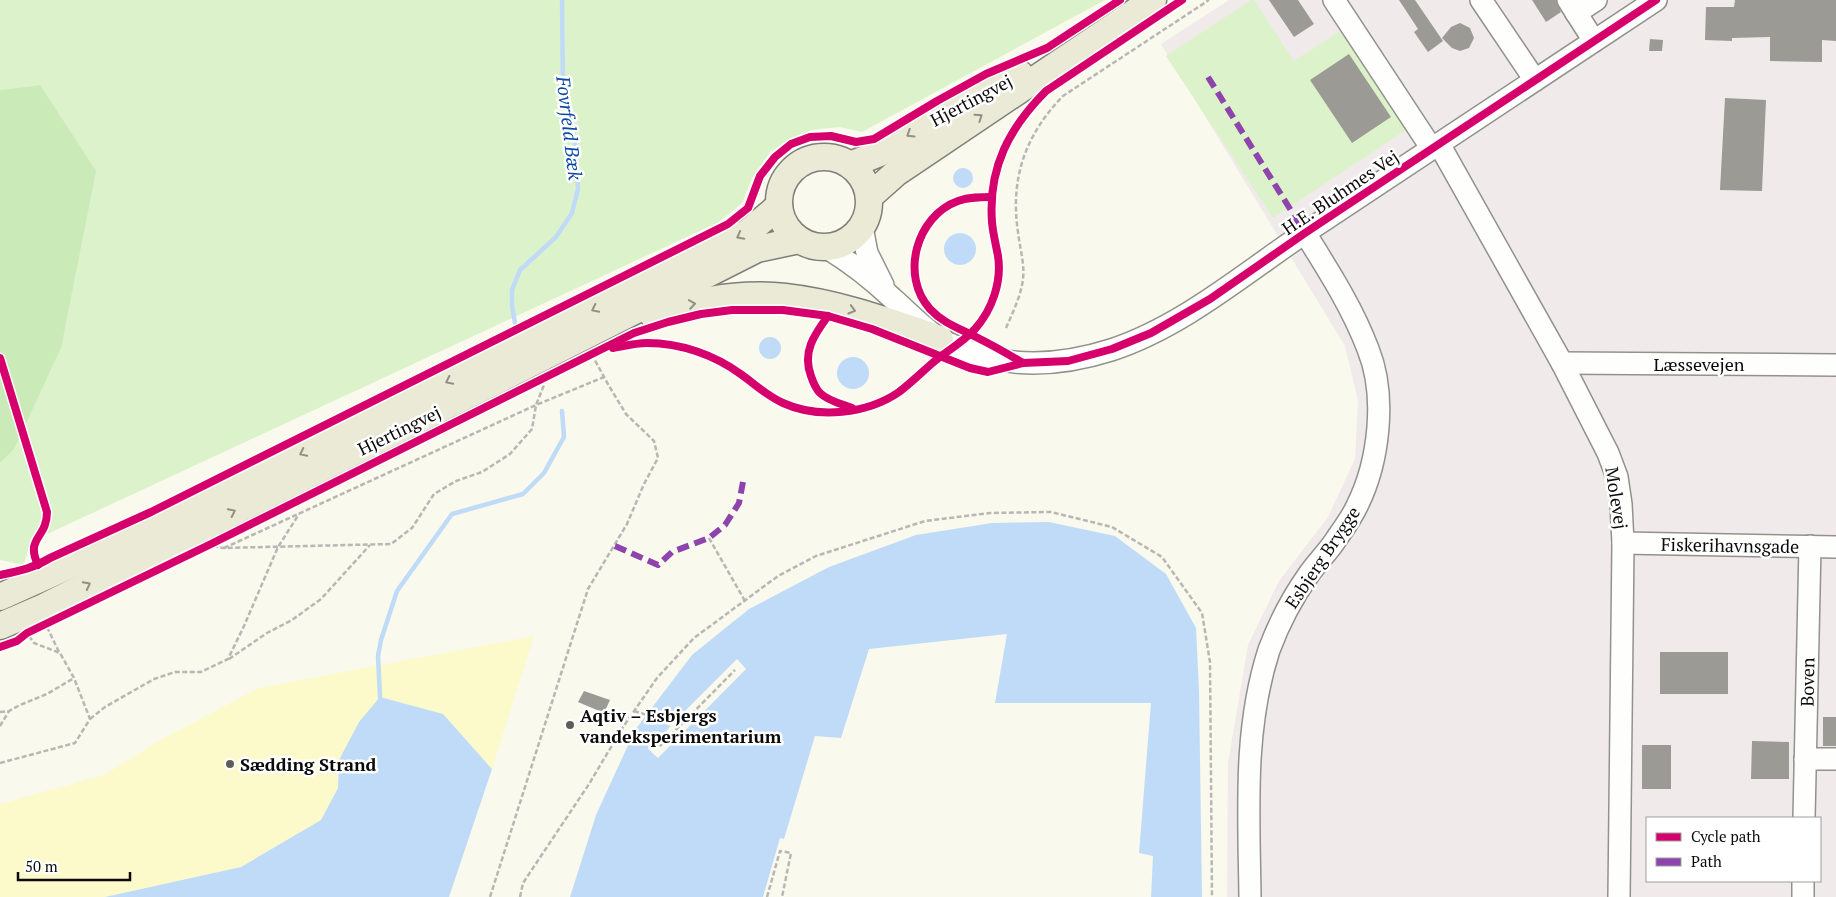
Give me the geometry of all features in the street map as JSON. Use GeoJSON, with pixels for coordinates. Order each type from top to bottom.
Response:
{"type":"FeatureCollection","features":[{"type":"Feature","properties":{"kind":"main road","name":"Hjertingvej"},"geometry":{"type":"LineString","coordinates":[[869,197],[896,173],[1153,0]]}},
{"type":"Feature","properties":{"kind":"main road","name":"Hjertingvej"},"geometry":{"type":"LineString","coordinates":[[850,165],[880,153],[962,101],[1094,40]]}},
{"type":"Feature","properties":{"kind":"main road"},"geometry":{"type":"LineString","coordinates":[[822,157],[837,159],[850,165],[860,174],[866,184],[869,197],[868,213],[862,227],[853,238],[840,245],[827,248],[812,246],[799,240],[785,226],[779,206],[780,192],[785,178],[795,167],[808,160],[822,157]]}},
{"type":"Feature","properties":{"kind":"main road","name":"Hjertingvej"},"geometry":{"type":"LineString","coordinates":[[0,597],[49,573],[140,534],[747,233],[779,206]]}},
{"type":"Feature","properties":{"kind":"main road","name":"Hjertingvej"},"geometry":{"type":"LineString","coordinates":[[0,626],[44,607],[757,249],[799,240]]}},
{"type":"Feature","properties":{"kind":"main road"},"geometry":{"type":"LineString","coordinates":[[500,379],[617,328],[677,306],[738,296],[784,297],[836,306],[940,339]]}},
{"type":"Feature","properties":{"kind":"street","name":"Molevej"},"geometry":{"type":"LineString","coordinates":[[1334,0],[1435,146],[1501,254],[1562,363],[1608,453],[1617,477],[1622,504],[1623,543],[1619,897]]}},
{"type":"Feature","properties":{"kind":"street"},"geometry":{"type":"LineString","coordinates":[[1481,0],[1534,80]]}},
{"type":"Feature","properties":{"kind":"street"},"geometry":{"type":"LineString","coordinates":[[1594,41],[1572,6],[1596,0]]}},
{"type":"Feature","properties":{"kind":"street","name":"H.E. Bluhmes Vej"},"geometry":{"type":"LineString","coordinates":[[827,248],[850,262],[914,319],[940,339],[964,350],[988,357],[1023,363],[1068,362],[1112,349],[1150,333],[1210,300],[1305,233],[1656,0]]}},
{"type":"Feature","properties":{"kind":"street","name":"H.E. Bluhmes Vej"},"geometry":{"type":"LineString","coordinates":[[862,227],[867,253],[877,276],[890,296]]}},
{"type":"Feature","properties":{"kind":"street","name":"Esbjerg Brygge"},"geometry":{"type":"LineString","coordinates":[[1250,897],[1250,742],[1257,694],[1269,650],[1285,612],[1310,573],[1336,540],[1357,506],[1372,469],[1378,430],[1378,390],[1369,350],[1351,309],[1305,233]]}},
{"type":"Feature","properties":{"kind":"street","name":"Læssevejen"},"geometry":{"type":"LineString","coordinates":[[1562,363],[1836,365]]}},
{"type":"Feature","properties":{"kind":"street","name":"Fiskerihavnsgade"},"geometry":{"type":"LineString","coordinates":[[1623,543],[1836,547]]}},
{"type":"Feature","properties":{"kind":"street","name":"Boven"},"geometry":{"type":"LineString","coordinates":[[1804,817],[1810,546]]}},
{"type":"Feature","properties":{"kind":"street"},"geometry":{"type":"LineString","coordinates":[[1805,759],[1836,759]]}},
{"type":"Feature","properties":{"kind":"street"},"geometry":{"type":"LineString","coordinates":[[1803,882],[1803,897]]}},
{"type":"Feature","properties":{"kind":"path"},"geometry":{"type":"LineString","coordinates":[[1006,328],[1023,284],[1024,258],[1018,234],[1015,205],[1018,177],[1024,154],[1032,136],[1048,111],[1063,96],[1209,0]]}},
{"type":"Feature","properties":{"kind":"path"},"geometry":{"type":"LineString","coordinates":[[490,897],[588,590],[627,524],[644,484],[658,458],[654,441],[626,414],[592,355]]}},
{"type":"Feature","properties":{"kind":"path"},"geometry":{"type":"LineString","coordinates":[[209,545],[223,548],[391,544],[412,528],[434,494],[456,481],[482,472],[510,454],[532,429],[536,405],[547,377]]}},
{"type":"Feature","properties":{"kind":"path"},"geometry":{"type":"LineString","coordinates":[[223,548],[536,405],[604,377]]}},
{"type":"Feature","properties":{"kind":"path"},"geometry":{"type":"LineString","coordinates":[[520,897],[523,884],[657,678],[694,638],[778,576],[816,556],[925,521],[990,513],[1051,512],[1112,526],[1162,556],[1202,613],[1210,662],[1212,897]]}},
{"type":"Feature","properties":{"kind":"path"},"geometry":{"type":"LineString","coordinates":[[228,659],[278,547],[300,513]]}},
{"type":"Feature","properties":{"kind":"path"},"geometry":{"type":"LineString","coordinates":[[709,538],[745,601]]}},
{"type":"Feature","properties":{"kind":"path"},"geometry":{"type":"LineString","coordinates":[[0,763],[75,743],[90,719],[105,707],[154,678],[175,672],[201,672],[228,659],[267,633],[292,620],[314,604],[370,545]]}},
{"type":"Feature","properties":{"kind":"path"},"geometry":{"type":"LineString","coordinates":[[45,624],[74,678],[90,719]]}},
{"type":"Feature","properties":{"kind":"path"},"geometry":{"type":"LineString","coordinates":[[31,639],[42,647],[60,653]]}},
{"type":"Feature","properties":{"kind":"path"},"geometry":{"type":"LineString","coordinates":[[654,743],[659,748],[735,670]]}},
{"type":"Feature","properties":{"kind":"path"},"geometry":{"type":"LineString","coordinates":[[0,712],[9,711],[46,694],[74,678]]}},
{"type":"Feature","properties":{"kind":"path"},"geometry":{"type":"LineString","coordinates":[[0,726],[9,711]]}},
{"type":"Feature","properties":{"kind":"path"},"geometry":{"type":"LineString","coordinates":[[634,711],[681,725]]}},
{"type":"Feature","properties":{"kind":"path"},"geometry":{"type":"LineString","coordinates":[[767,897],[780,851],[791,854],[782,897]]}},
{"type":"Feature","properties":{"kind":"shaded area"},"geometry":{"type":"Polygon","coordinates":[[[1229,0],[1836,0],[1836,897],[1227,897],[1228,763],[1248,645],[1279,581],[1328,517],[1355,459],[1358,401],[1345,346],[1161,44],[1229,0]]]}},
{"type":"Feature","properties":{"kind":"green space"},"geometry":{"type":"Polygon","coordinates":[[[0,0],[1105,0],[862,132],[840,127],[811,130],[771,151],[753,176],[742,203],[719,222],[30,542],[24,565],[0,560],[0,463],[14,448],[61,348],[40,85],[0,90],[0,0]]]}},
{"type":"Feature","properties":{"kind":"green space"},"geometry":{"type":"Polygon","coordinates":[[[1251,0],[1254,0],[1294,61],[1340,31],[1406,130],[1273,218],[1166,56],[1251,0]]]}},
{"type":"Feature","properties":{"kind":"green space"},"geometry":{"type":"Polygon","coordinates":[[[40,85],[96,171],[61,348],[14,449],[0,463],[0,90],[40,85]]]}},
{"type":"Feature","properties":{"kind":"sand","name":"Sædding Strand"},"geometry":{"type":"Polygon","coordinates":[[[534,636],[492,769],[443,714],[339,760],[338,788],[321,820],[241,867],[105,897],[0,897],[0,804],[104,775],[162,739],[259,688],[534,636]]]}},
{"type":"Feature","properties":{"kind":"water"},"geometry":{"type":"Polygon","coordinates":[[[963,168],[970,171],[973,178],[970,185],[963,188],[956,185],[953,178],[956,171],[963,168]]]}},
{"type":"Feature","properties":{"kind":"water"},"geometry":{"type":"Polygon","coordinates":[[[960,233],[972,237],[976,249],[972,261],[960,265],[948,261],[944,249],[948,237],[960,233]]]}},
{"type":"Feature","properties":{"kind":"water"},"geometry":{"type":"Polygon","coordinates":[[[766,337],[774,337],[781,344],[781,352],[774,359],[766,359],[759,352],[759,344],[766,337]]]}},
{"type":"Feature","properties":{"kind":"water"},"geometry":{"type":"Polygon","coordinates":[[[853,357],[865,361],[869,373],[865,385],[853,389],[841,385],[837,373],[841,361],[853,357]]]}},
{"type":"Feature","properties":{"kind":"water"},"geometry":{"type":"Polygon","coordinates":[[[1049,522],[1115,536],[1166,574],[1196,628],[1199,690],[1202,897],[1151,897],[1153,856],[1139,853],[1151,703],[995,703],[1007,634],[869,649],[841,738],[815,736],[784,839],[780,838],[763,897],[570,897],[596,815],[635,730],[692,655],[749,609],[829,567],[916,535],[992,523],[1049,522]]]}},
{"type":"Feature","properties":{"kind":"water"},"geometry":{"type":"Polygon","coordinates":[[[380,697],[443,714],[492,769],[449,897],[105,897],[241,867],[321,820],[338,788],[339,760],[359,722],[380,697]]]}},
{"type":"Feature","properties":{"kind":"pier"},"geometry":{"type":"Polygon","coordinates":[[[737,659],[746,669],[658,758],[648,749],[671,726],[642,717],[646,711],[676,720],[737,659]]]}},
{"type":"Feature","properties":{"kind":"building"},"geometry":{"type":"Polygon","coordinates":[[[1269,0],[1298,0],[1314,24],[1294,37],[1269,0]]]}},
{"type":"Feature","properties":{"kind":"building"},"geometry":{"type":"Polygon","coordinates":[[[1399,0],[1415,0],[1443,41],[1428,52],[1414,32],[1418,29],[1399,0]]]}},
{"type":"Feature","properties":{"kind":"building"},"geometry":{"type":"Polygon","coordinates":[[[1532,0],[1556,0],[1561,12],[1546,22],[1532,0]]]}},
{"type":"Feature","properties":{"kind":"building"},"geometry":{"type":"Polygon","coordinates":[[[1735,0],[1836,0],[1836,41],[1822,40],[1822,62],[1770,61],[1770,37],[1732,38],[1732,41],[1705,40],[1706,7],[1734,7],[1735,0]]]}},
{"type":"Feature","properties":{"kind":"building"},"geometry":{"type":"Polygon","coordinates":[[[1460,23],[1470,28],[1474,38],[1469,48],[1460,51],[1452,48],[1442,38],[1451,27],[1460,23]]]}},
{"type":"Feature","properties":{"kind":"building"},"geometry":{"type":"Polygon","coordinates":[[[1650,39],[1663,40],[1662,51],[1649,51],[1650,39]]]}},
{"type":"Feature","properties":{"kind":"building"},"geometry":{"type":"Polygon","coordinates":[[[1349,54],[1391,117],[1352,143],[1310,80],[1349,54]]]}},
{"type":"Feature","properties":{"kind":"building"},"geometry":{"type":"Polygon","coordinates":[[[1725,98],[1766,100],[1762,191],[1720,190],[1725,98]]]}},
{"type":"Feature","properties":{"kind":"building"},"geometry":{"type":"Polygon","coordinates":[[[1660,652],[1728,652],[1728,694],[1660,694],[1660,652]]]}},
{"type":"Feature","properties":{"kind":"building"},"geometry":{"type":"Polygon","coordinates":[[[584,691],[610,700],[604,713],[578,702],[584,691]]]}},
{"type":"Feature","properties":{"kind":"building"},"geometry":{"type":"Polygon","coordinates":[[[1823,717],[1836,717],[1836,746],[1823,746],[1823,717]]]}},
{"type":"Feature","properties":{"kind":"building"},"geometry":{"type":"Polygon","coordinates":[[[1752,741],[1789,742],[1789,779],[1751,779],[1752,741]]]}},
{"type":"Feature","properties":{"kind":"building"},"geometry":{"type":"Polygon","coordinates":[[[1642,745],[1671,745],[1671,789],[1642,789],[1642,745]]]}},
{"type":"Feature","properties":{"kind":"waterway","name":"Fovrfeld Bæk"},"geometry":{"type":"LineString","coordinates":[[515,323],[512,290],[520,270],[556,237],[572,213],[578,189],[575,139],[563,92],[562,0]]}},
{"type":"Feature","properties":{"kind":"waterway","name":"Fovrfeld Bæk"},"geometry":{"type":"LineString","coordinates":[[380,697],[378,656],[381,640],[397,591],[452,514],[523,494],[544,473],[564,437],[562,411]]}},
{"type":"Feature","properties":{"kind":"marked path"},"geometry":{"type":"LineString","coordinates":[[1208,77],[1305,233]]}},
{"type":"Feature","properties":{"kind":"marked path"},"geometry":{"type":"LineString","coordinates":[[615,546],[658,565],[672,552],[709,538],[725,525],[739,503],[743,482]]}},
{"type":"Feature","properties":{"kind":"cycle path"},"geometry":{"type":"LineString","coordinates":[[0,575],[38,564],[151,512],[728,224],[748,208],[760,176],[775,157],[791,144],[810,137],[831,136],[856,142],[874,139],[986,74],[1047,48],[1120,0]]}},
{"type":"Feature","properties":{"kind":"cycle path"},"geometry":{"type":"LineString","coordinates":[[613,348],[647,343],[685,348],[709,356],[732,368],[777,400],[811,411],[842,412],[857,409],[872,405],[899,392],[971,333],[991,304],[997,286],[999,266],[992,222],[994,184],[1004,150],[1021,119],[1046,91],[1182,0]]}},
{"type":"Feature","properties":{"kind":"cycle path"},"geometry":{"type":"LineString","coordinates":[[0,647],[17,641],[27,633],[209,545],[634,333],[668,322],[701,314],[732,310],[783,310],[828,316],[872,329],[970,368],[988,372],[1023,363],[1068,361],[1112,349],[1151,333],[1210,299],[1305,233],[1656,0]]}},
{"type":"Feature","properties":{"kind":"cycle path"},"geometry":{"type":"LineString","coordinates":[[992,197],[970,198],[958,201],[944,209],[932,220],[923,233],[917,248],[916,280],[921,296],[930,309],[941,318],[1023,363]]}},
{"type":"Feature","properties":{"kind":"cycle path"},"geometry":{"type":"LineString","coordinates":[[828,316],[814,337],[809,351],[808,359],[811,376],[817,390],[823,396],[852,408]]}},
{"type":"Feature","properties":{"kind":"cycle path"},"geometry":{"type":"LineString","coordinates":[[0,358],[47,512],[44,528],[35,543],[34,549],[38,565]]}},
{"type":"Feature","properties":{"kind":"place","name":"Aqtiv – Esbjergs vandeksperimentarium"},"geometry":{"type":"Point","coordinates":[570,725]}},
{"type":"Feature","properties":{"kind":"place","name":"Sædding Strand"},"geometry":{"type":"Point","coordinates":[230,764]}}]}
